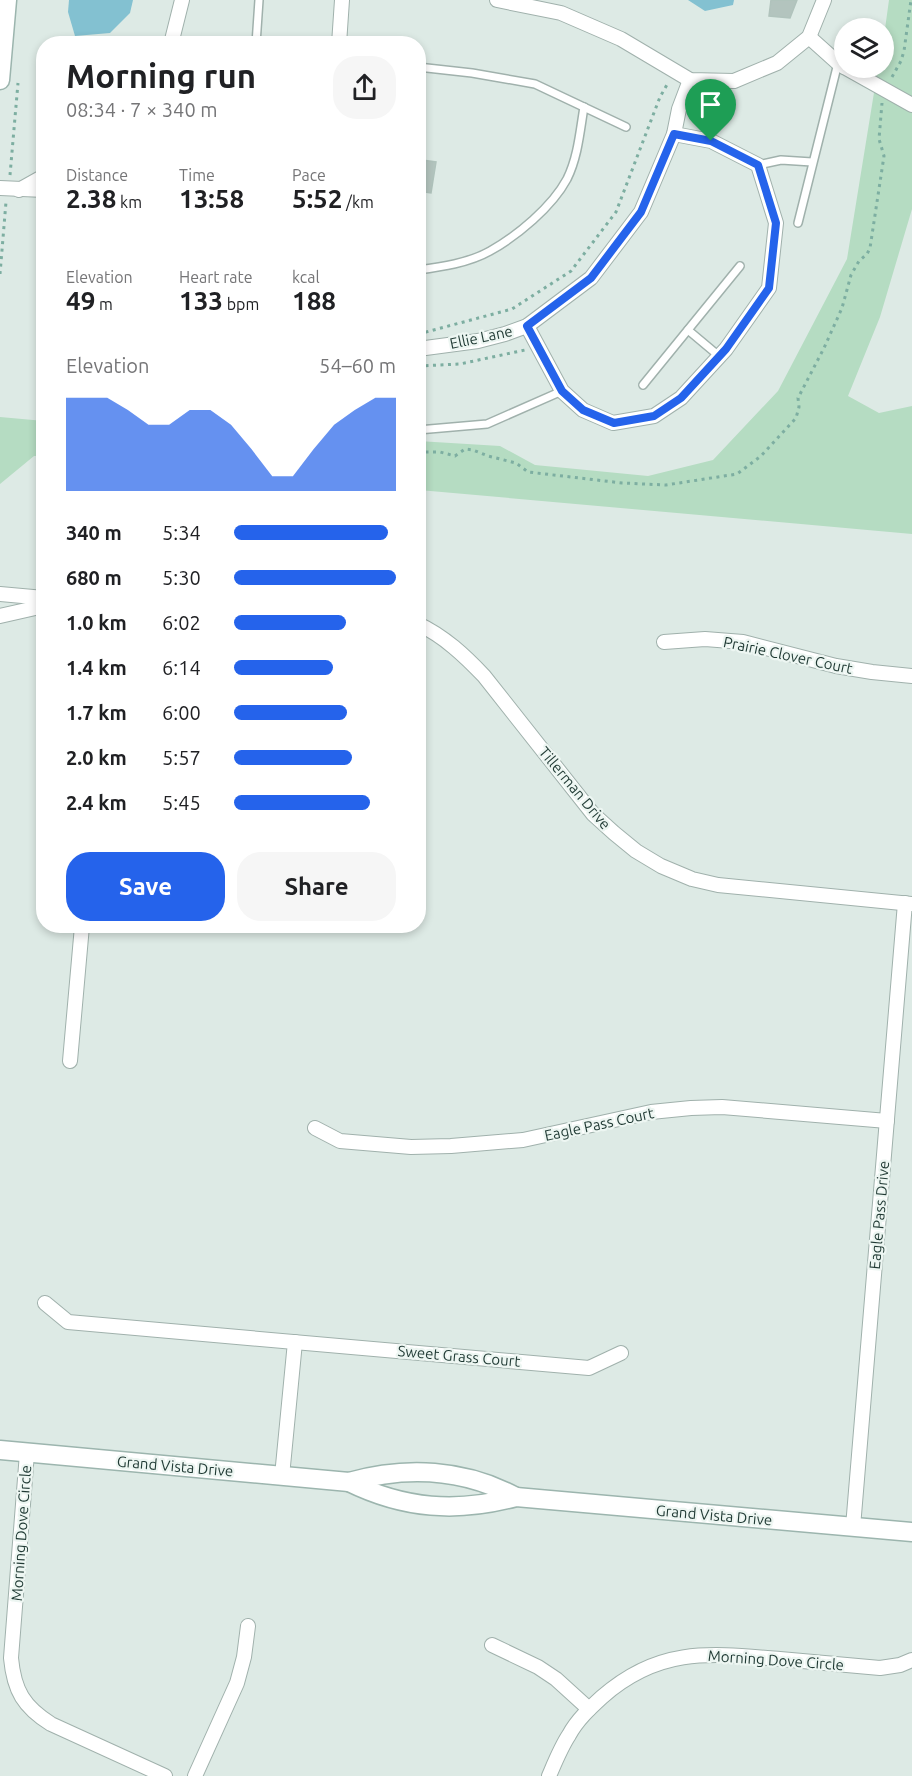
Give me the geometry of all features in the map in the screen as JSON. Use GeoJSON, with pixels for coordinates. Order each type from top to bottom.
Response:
{"type":"FeatureCollection","features":[{"type":"Feature","properties":{"kind":"street"},"geometry":{"type":"LineString","coordinates":[[7,0],[9,80]]}},
{"type":"Feature","properties":{"kind":"street"},"geometry":{"type":"LineString","coordinates":[[173,36],[182,0]]}},
{"type":"Feature","properties":{"kind":"street"},"geometry":{"type":"LineString","coordinates":[[340,36],[342,0]]}},
{"type":"Feature","properties":{"kind":"street"},"geometry":{"type":"LineString","coordinates":[[497,0],[561,13],[621,39],[690,80],[734,81],[777,63],[809,37],[824,0]]}},
{"type":"Feature","properties":{"kind":"street"},"geometry":{"type":"LineString","coordinates":[[809,37],[834,58]]}},
{"type":"Feature","properties":{"kind":"street"},"geometry":{"type":"LineString","coordinates":[[864,78],[912,105]]}},
{"type":"Feature","properties":{"kind":"street","name":"Ellie Lane"},"geometry":{"type":"LineString","coordinates":[[426,348],[478,341],[527,326],[591,278],[641,212],[674,134],[679,109],[690,80]]}},
{"type":"Feature","properties":{"kind":"street"},"geometry":{"type":"LineString","coordinates":[[527,326],[562,391],[583,410],[614,423],[654,416],[681,398],[719,356],[769,288],[776,223],[758,165],[711,141],[674,134]]}},
{"type":"Feature","properties":{"kind":"street"},"geometry":{"type":"LineString","coordinates":[[9,189],[36,179]]}},
{"type":"Feature","properties":{"kind":"street"},"geometry":{"type":"LineString","coordinates":[[9,189],[36,190]]}},
{"type":"Feature","properties":{"kind":"street"},"geometry":{"type":"LineString","coordinates":[[0,594],[36,597]]}},
{"type":"Feature","properties":{"kind":"street"},"geometry":{"type":"LineString","coordinates":[[0,616],[36,608]]}},
{"type":"Feature","properties":{"kind":"street","name":"Tillerman Drive"},"geometry":{"type":"LineString","coordinates":[[426,629],[465,656],[478,670],[593,814],[636,851],[662,866],[692,879],[718,885],[908,903]]}},
{"type":"Feature","properties":{"kind":"street","name":"Prairie Clover Court"},"geometry":{"type":"LineString","coordinates":[[664,642],[705,639],[743,642],[836,666],[912,676]]}},
{"type":"Feature","properties":{"kind":"street","name":"Eagle Pass Drive"},"geometry":{"type":"LineString","coordinates":[[853,1527],[908,903]]}},
{"type":"Feature","properties":{"kind":"street"},"geometry":{"type":"LineString","coordinates":[[70,1061],[81,933]]}},
{"type":"Feature","properties":{"kind":"street","name":"Eagle Pass Court"},"geometry":{"type":"LineString","coordinates":[[315,1128],[340,1141],[411,1147],[524,1140],[651,1112],[691,1108],[722,1107],[887,1121]]}},
{"type":"Feature","properties":{"kind":"street","name":"Sweet Grass Court"},"geometry":{"type":"LineString","coordinates":[[45,1303],[68,1322],[589,1368],[621,1353]]}},
{"type":"Feature","properties":{"kind":"street"},"geometry":{"type":"LineString","coordinates":[[282,1476],[295,1342]]}},
{"type":"Feature","properties":{"kind":"street","name":"Grand Vista Drive"},"geometry":{"type":"LineString","coordinates":[[0,1450],[349,1482],[368,1491],[432,1507],[498,1502],[516,1497],[912,1532]]}},
{"type":"Feature","properties":{"kind":"street","name":"Morning Dove Circle"},"geometry":{"type":"LineString","coordinates":[[27,1453],[11,1658],[12,1675],[18,1691],[26,1704],[51,1725],[165,1776]]}},
{"type":"Feature","properties":{"kind":"street","name":"Grand Vista Drive"},"geometry":{"type":"LineString","coordinates":[[349,1482],[368,1476],[436,1472],[499,1488],[516,1497]]}},
{"type":"Feature","properties":{"kind":"street"},"geometry":{"type":"LineString","coordinates":[[195,1776],[237,1683],[248,1626]]}},
{"type":"Feature","properties":{"kind":"street"},"geometry":{"type":"LineString","coordinates":[[492,1645],[538,1667],[556,1679],[589,1709]]}},
{"type":"Feature","properties":{"kind":"street","name":"Morning Dove Circle"},"geometry":{"type":"LineString","coordinates":[[549,1776],[569,1734],[589,1709],[628,1677],[649,1666],[698,1655],[725,1655],[880,1668],[900,1665],[912,1660]]}},
{"type":"Feature","properties":{"kind":"lane"},"geometry":{"type":"LineString","coordinates":[[257,36],[259,0]]}},
{"type":"Feature","properties":{"kind":"lane"},"geometry":{"type":"LineString","coordinates":[[426,68],[535,84],[626,127]]}},
{"type":"Feature","properties":{"kind":"lane"},"geometry":{"type":"LineString","coordinates":[[798,223],[812,162],[839,78]]}},
{"type":"Feature","properties":{"kind":"lane"},"geometry":{"type":"LineString","coordinates":[[426,269],[449,265],[489,252],[548,207],[567,179],[577,150],[584,107]]}},
{"type":"Feature","properties":{"kind":"lane"},"geometry":{"type":"LineString","coordinates":[[758,165],[781,160],[812,162]]}},
{"type":"Feature","properties":{"kind":"lane"},"geometry":{"type":"LineString","coordinates":[[643,385],[740,266]]}},
{"type":"Feature","properties":{"kind":"lane"},"geometry":{"type":"LineString","coordinates":[[688,330],[719,356]]}},
{"type":"Feature","properties":{"kind":"lane"},"geometry":{"type":"LineString","coordinates":[[426,429],[487,424],[562,391]]}},
{"type":"Feature","properties":{"kind":"path"},"geometry":{"type":"LineString","coordinates":[[426,332],[513,309],[571,271],[616,212],[660,97],[675,72]]}},
{"type":"Feature","properties":{"kind":"path"},"geometry":{"type":"LineString","coordinates":[[0,274],[11,174],[9,80]]}},
{"type":"Feature","properties":{"kind":"path"},"geometry":{"type":"LineString","coordinates":[[426,366],[460,364],[538,347]]}},
{"type":"Feature","properties":{"kind":"green space"},"geometry":{"type":"Polygon","coordinates":[[[889,0],[912,0],[912,209],[880,317],[848,396],[879,413],[912,406],[912,534],[426,491],[426,441],[500,446],[535,465],[648,476],[713,460],[778,391],[847,259],[876,78],[894,78],[894,18],[886,18],[889,0]]]}},
{"type":"Feature","properties":{"kind":"green space"},"geometry":{"type":"Polygon","coordinates":[[[0,417],[36,420],[36,456],[0,484],[0,417]]]}},
{"type":"Feature","properties":{"kind":"water"},"geometry":{"type":"Polygon","coordinates":[[[69,0],[133,0],[130,13],[110,33],[75,36],[68,12],[69,0]]]}},
{"type":"Feature","properties":{"kind":"water"},"geometry":{"type":"Polygon","coordinates":[[[688,0],[734,0],[733,5],[705,11],[688,0]]]}},
{"type":"Feature","properties":{"kind":"building"},"geometry":{"type":"Polygon","coordinates":[[[771,0],[797,0],[790,18],[769,16],[771,0]]]}},
{"type":"Feature","properties":{"kind":"building"},"geometry":{"type":"Polygon","coordinates":[[[426,161],[436,162],[431,193],[426,192],[426,161]]]}},
{"type":"Feature","properties":{"kind":"route"},"geometry":{"type":"LineString","coordinates":[[674,134],[711,141],[758,165],[776,223],[769,288],[726,349],[681,398],[654,416],[614,423],[583,410],[562,391],[527,326],[591,278],[641,212],[674,134]]}}]}
